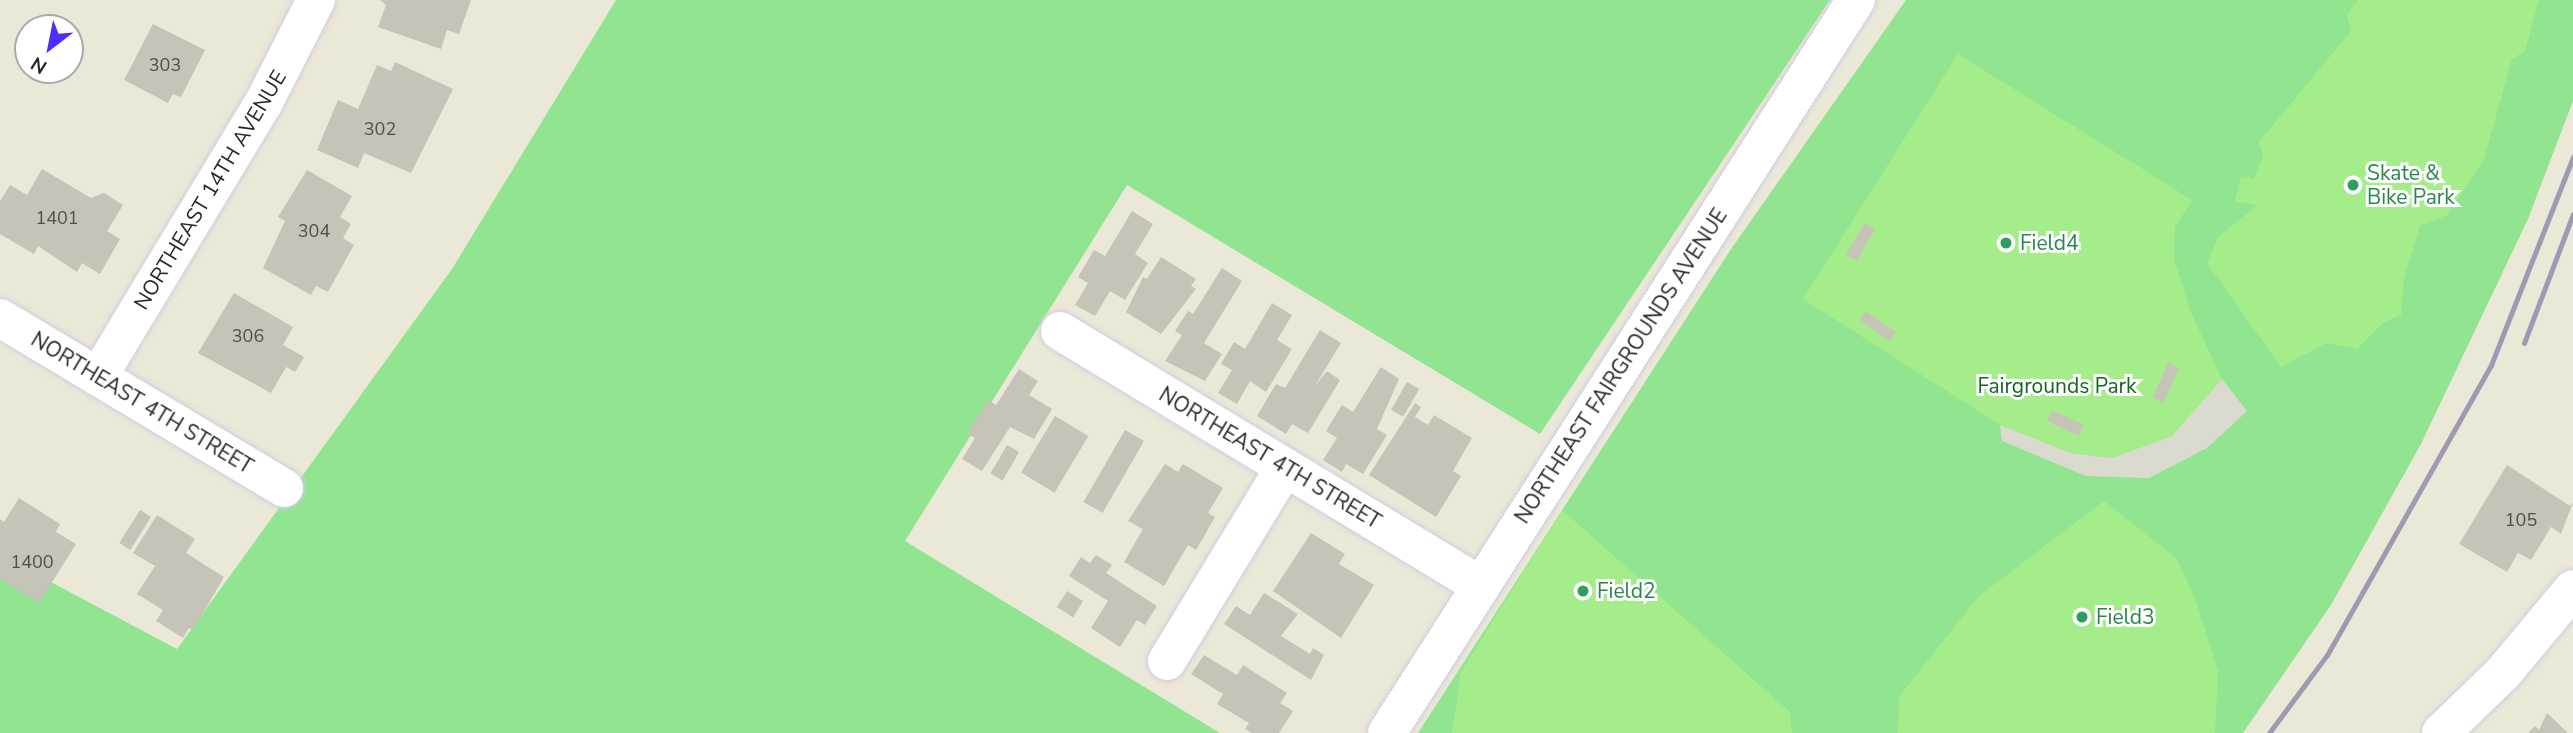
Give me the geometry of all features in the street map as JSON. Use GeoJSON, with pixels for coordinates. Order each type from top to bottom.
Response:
{"type":"FeatureCollection","features":[{"type":"Feature","properties":{"kind":"street","name":"NORTHEAST 14TH AVENUE"},"geometry":{"type":"LineString","coordinates":[[98,377],[263,104],[316,0]]}},
{"type":"Feature","properties":{"kind":"street","name":"NORTHEAST FAIRGROUNDS AVENUE"},"geometry":{"type":"LineString","coordinates":[[1387,733],[1856,0]]}},
{"type":"Feature","properties":{"kind":"street","name":"NORTHEAST 4TH STREET"},"geometry":{"type":"LineString","coordinates":[[0,318],[284,488]]}},
{"type":"Feature","properties":{"kind":"street","name":"NORTHEAST 4TH STREET"},"geometry":{"type":"LineString","coordinates":[[1059,331],[1481,586]]}},
{"type":"Feature","properties":{"kind":"street"},"geometry":{"type":"LineString","coordinates":[[1167,661],[1285,467]]}},
{"type":"Feature","properties":{"kind":"street"},"geometry":{"type":"LineString","coordinates":[[2441,733],[2504,673],[2573,589]]}},
{"type":"Feature","properties":{"kind":"green space"},"geometry":{"type":"Polygon","coordinates":[[[616,0],[1830,0],[1540,434],[1127,185],[905,541],[1220,733],[0,733],[0,555],[177,649],[452,269],[616,0]]]}},
{"type":"Feature","properties":{"kind":"green space","name":"Fairgrounds Park"},"geometry":{"type":"Polygon","coordinates":[[[1906,0],[2573,0],[2573,101],[2528,219],[2421,444],[2331,605],[2243,733],[1418,733],[1731,249],[1906,0]]]}},
{"type":"Feature","properties":{"kind":"green space","name":"Skate & Bike Park"},"geometry":{"type":"Polygon","coordinates":[[[2358,0],[2539,0],[2525,51],[2512,59],[2484,159],[2447,215],[2420,226],[2404,278],[2401,315],[2384,322],[2357,349],[2326,343],[2281,367],[2207,263],[2219,236],[2258,205],[2235,201],[2241,176],[2254,179],[2263,155],[2259,142],[2351,31],[2347,15],[2358,0]]]}},
{"type":"Feature","properties":{"kind":"green space","name":"Field4"},"geometry":{"type":"Polygon","coordinates":[[[1958,54],[2192,200],[2175,227],[2174,259],[2191,313],[2222,379],[2172,436],[2112,458],[2070,453],[2000,425],[1803,299],[1958,54]]]}},
{"type":"Feature","properties":{"kind":"green space","name":"Field3"},"geometry":{"type":"Polygon","coordinates":[[[2104,501],[2176,558],[2194,595],[2218,671],[2215,733],[1898,733],[1899,697],[1978,597],[2104,501]]]}},
{"type":"Feature","properties":{"kind":"green space","name":"Field2"},"geometry":{"type":"Polygon","coordinates":[[[1562,510],[1790,712],[1792,733],[1452,733],[1461,672],[1562,510]]]}},
{"type":"Feature","properties":{"kind":"shaded area"},"geometry":{"type":"Polygon","coordinates":[[[2222,379],[2247,411],[2207,448],[2149,478],[2086,476],[2002,441],[2000,425],[2070,453],[2112,458],[2172,436],[2222,379]]]}},
{"type":"Feature","properties":{"kind":"building"},"geometry":{"type":"Polygon","coordinates":[[[380,0],[471,0],[459,34],[447,30],[441,49],[378,27],[386,5],[380,0]]]}},
{"type":"Feature","properties":{"kind":"building"},"geometry":{"type":"Polygon","coordinates":[[[153,24],[205,50],[181,97],[173,94],[168,103],[124,80],[153,24]]]}},
{"type":"Feature","properties":{"kind":"building"},"geometry":{"type":"Polygon","coordinates":[[[395,62],[453,89],[411,173],[364,153],[358,168],[317,150],[338,100],[358,109],[377,65],[391,71],[395,62]]]}},
{"type":"Feature","properties":{"kind":"building"},"geometry":{"type":"Polygon","coordinates":[[[42,169],[91,198],[104,193],[123,205],[107,231],[120,239],[100,274],[82,263],[77,272],[38,246],[34,254],[0,234],[0,201],[10,185],[27,195],[42,169]]]}},
{"type":"Feature","properties":{"kind":"building"},"geometry":{"type":"Polygon","coordinates":[[[307,170],[352,196],[340,217],[351,224],[343,238],[354,245],[328,292],[316,286],[311,295],[263,268],[285,221],[278,217],[307,170]]]}},
{"type":"Feature","properties":{"kind":"building"},"geometry":{"type":"Polygon","coordinates":[[[1132,211],[1153,224],[1135,254],[1148,263],[1125,300],[1110,291],[1095,316],[1075,305],[1088,283],[1078,277],[1094,250],[1105,256],[1132,211]]]}},
{"type":"Feature","properties":{"kind":"building"},"geometry":{"type":"Polygon","coordinates":[[[1865,223],[1875,229],[1856,261],[1846,255],[1865,223]]]}},
{"type":"Feature","properties":{"kind":"building"},"geometry":{"type":"Polygon","coordinates":[[[1161,257],[1196,279],[1191,286],[1196,289],[1161,334],[1126,312],[1143,277],[1147,279],[1161,257]]]}},
{"type":"Feature","properties":{"kind":"building"},"geometry":{"type":"Polygon","coordinates":[[[1222,268],[1242,281],[1204,343],[1222,354],[1205,381],[1165,361],[1182,335],[1175,331],[1188,311],[1193,314],[1222,268]]]}},
{"type":"Feature","properties":{"kind":"building"},"geometry":{"type":"Polygon","coordinates":[[[234,293],[293,327],[283,345],[304,357],[295,372],[286,367],[271,393],[198,353],[234,293]]]}},
{"type":"Feature","properties":{"kind":"building"},"geometry":{"type":"Polygon","coordinates":[[[1272,303],[1292,315],[1277,340],[1292,349],[1266,392],[1250,381],[1237,404],[1218,393],[1232,370],[1221,364],[1234,342],[1245,349],[1272,303]]]}},
{"type":"Feature","properties":{"kind":"building"},"geometry":{"type":"Polygon","coordinates":[[[1866,311],[1896,332],[1890,341],[1860,320],[1866,311]]]}},
{"type":"Feature","properties":{"kind":"building"},"geometry":{"type":"Polygon","coordinates":[[[1320,330],[1341,343],[1315,386],[1327,371],[1340,380],[1308,433],[1292,424],[1286,434],[1257,416],[1276,384],[1285,388],[1320,330]]]}},
{"type":"Feature","properties":{"kind":"building"},"geometry":{"type":"Polygon","coordinates":[[[2168,363],[2179,368],[2164,403],[2153,398],[2168,363]]]}},
{"type":"Feature","properties":{"kind":"building"},"geometry":{"type":"Polygon","coordinates":[[[1381,367],[1399,379],[1377,429],[1387,435],[1363,474],[1346,464],[1342,472],[1323,460],[1337,438],[1326,431],[1342,405],[1353,412],[1381,367]]]}},
{"type":"Feature","properties":{"kind":"building"},"geometry":{"type":"Polygon","coordinates":[[[1019,369],[1038,381],[1029,395],[1052,409],[1034,439],[1010,427],[982,471],[962,459],[975,438],[967,434],[988,400],[996,405],[1019,369]]]}},
{"type":"Feature","properties":{"kind":"building"},"geometry":{"type":"Polygon","coordinates":[[[1407,382],[1419,389],[1403,417],[1391,410],[1407,382]]]}},
{"type":"Feature","properties":{"kind":"building"},"geometry":{"type":"Polygon","coordinates":[[[1415,403],[1421,407],[1415,417],[1428,425],[1434,415],[1472,438],[1453,471],[1461,476],[1436,517],[1369,475],[1415,403]]]}},
{"type":"Feature","properties":{"kind":"building"},"geometry":{"type":"Polygon","coordinates":[[[2052,410],[2084,425],[2079,436],[2047,421],[2052,410]]]}},
{"type":"Feature","properties":{"kind":"building"},"geometry":{"type":"Polygon","coordinates":[[[1055,416],[1088,436],[1054,493],[1021,473],[1055,416]]]}},
{"type":"Feature","properties":{"kind":"building"},"geometry":{"type":"Polygon","coordinates":[[[1125,430],[1144,441],[1103,513],[1084,502],[1125,430]]]}},
{"type":"Feature","properties":{"kind":"building"},"geometry":{"type":"Polygon","coordinates":[[[1007,445],[1019,452],[1003,481],[990,474],[1007,445]]]}},
{"type":"Feature","properties":{"kind":"building"},"geometry":{"type":"Polygon","coordinates":[[[1165,464],[1178,472],[1183,464],[1223,488],[1208,513],[1215,517],[1196,550],[1188,545],[1164,586],[1124,562],[1143,529],[1128,521],[1165,464]]]}},
{"type":"Feature","properties":{"kind":"building"},"geometry":{"type":"Polygon","coordinates":[[[2507,465],[2570,506],[2573,502],[2561,534],[2551,527],[2531,560],[2518,553],[2507,572],[2459,544],[2507,465]]]}},
{"type":"Feature","properties":{"kind":"building"},"geometry":{"type":"Polygon","coordinates":[[[19,498],[60,524],[56,532],[76,544],[39,603],[0,579],[0,519],[4,522],[19,498]]]}},
{"type":"Feature","properties":{"kind":"building"},"geometry":{"type":"Polygon","coordinates":[[[140,510],[151,517],[130,550],[119,543],[140,510]]]}},
{"type":"Feature","properties":{"kind":"building"},"geometry":{"type":"Polygon","coordinates":[[[157,515],[195,539],[186,553],[224,577],[193,630],[189,628],[183,638],[156,621],[163,610],[137,594],[155,566],[133,553],[157,515]]]}},
{"type":"Feature","properties":{"kind":"building"},"geometry":{"type":"Polygon","coordinates":[[[1311,533],[1345,554],[1339,564],[1374,585],[1341,638],[1273,591],[1311,533]]]}},
{"type":"Feature","properties":{"kind":"building"},"geometry":{"type":"Polygon","coordinates":[[[1096,555],[1112,565],[1106,573],[1157,606],[1145,625],[1137,620],[1120,647],[1091,628],[1108,601],[1069,576],[1081,557],[1090,563],[1096,555]]]}},
{"type":"Feature","properties":{"kind":"building"},"geometry":{"type":"Polygon","coordinates":[[[1067,591],[1083,601],[1073,617],[1057,607],[1067,591]]]}},
{"type":"Feature","properties":{"kind":"building"},"geometry":{"type":"Polygon","coordinates":[[[1264,593],[1298,614],[1281,636],[1310,654],[1313,648],[1324,655],[1311,680],[1224,624],[1236,606],[1250,615],[1264,593]]]}},
{"type":"Feature","properties":{"kind":"building"},"geometry":{"type":"Polygon","coordinates":[[[1204,655],[1237,675],[1243,665],[1287,693],[1280,703],[1293,711],[1279,733],[1252,733],[1245,729],[1249,723],[1217,704],[1223,694],[1191,674],[1204,655]]]}},
{"type":"Feature","properties":{"kind":"building"},"geometry":{"type":"Polygon","coordinates":[[[2547,713],[2568,733],[2528,733],[2535,726],[2539,730],[2547,713]]]}},
{"type":"Feature","properties":{"kind":"railway"},"geometry":{"type":"LineString","coordinates":[[2269,733],[2327,655],[2491,365],[2573,157]]}},
{"type":"Feature","properties":{"kind":"railway"},"geometry":{"type":"LineString","coordinates":[[2524,343],[2573,214]]}},
{"type":"Feature","properties":{"kind":"place","name":"Skate & Bike Park"},"geometry":{"type":"Point","coordinates":[2353,185]}},
{"type":"Feature","properties":{"kind":"place","name":"Field4"},"geometry":{"type":"Point","coordinates":[2006,243]}},
{"type":"Feature","properties":{"kind":"place","name":"Field2"},"geometry":{"type":"Point","coordinates":[1583,591]}},
{"type":"Feature","properties":{"kind":"place","name":"Field3"},"geometry":{"type":"Point","coordinates":[2082,617]}}]}
